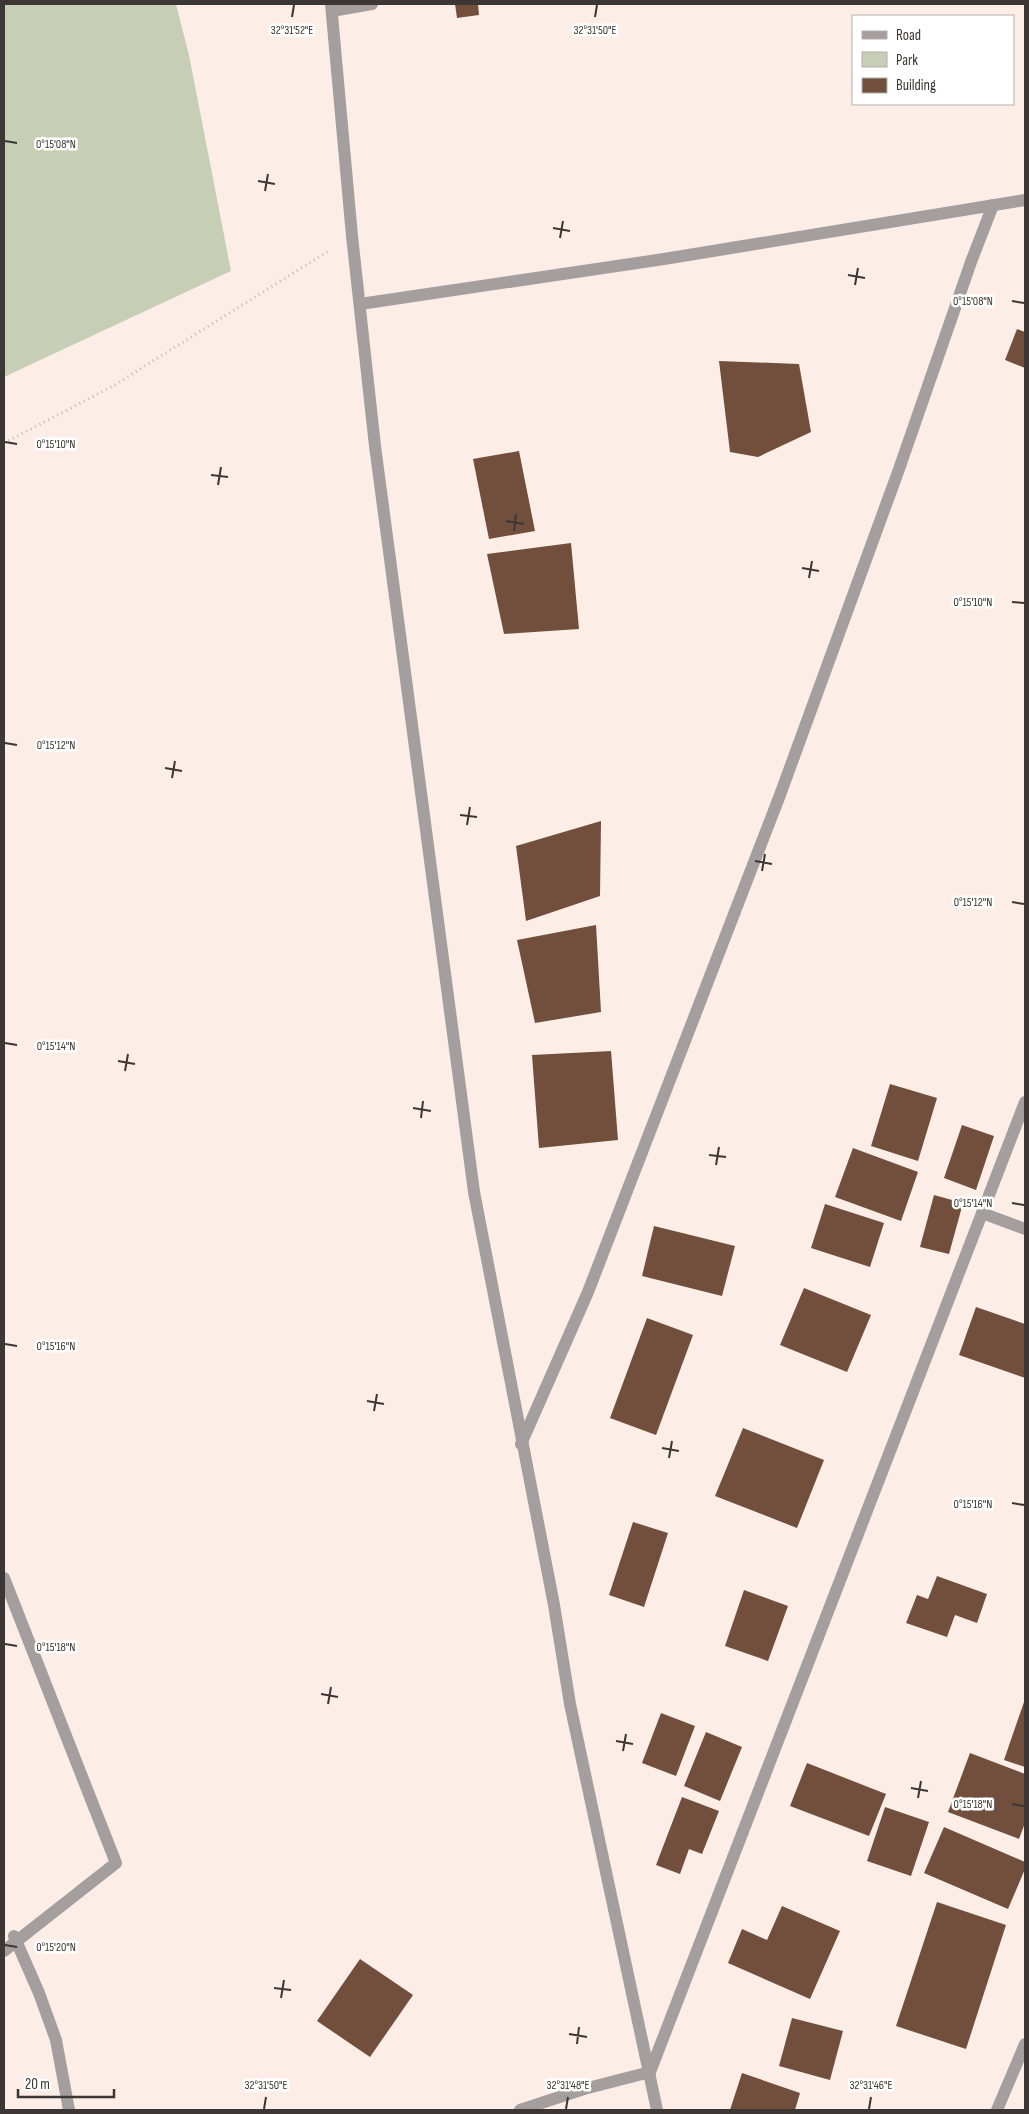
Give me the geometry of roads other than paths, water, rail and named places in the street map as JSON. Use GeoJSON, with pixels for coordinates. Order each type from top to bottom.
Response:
{"type":"FeatureCollection","features":[{"type":"Feature","properties":{"kind":"street"},"geometry":{"type":"LineString","coordinates":[[372,4],[331,8],[352,236],[377,456],[474,1192],[521,1444],[554,1605],[570,1704],[657,2110]]}},
{"type":"Feature","properties":{"kind":"street"},"geometry":{"type":"LineString","coordinates":[[360,304],[664,259],[1025,200]]}},
{"type":"Feature","properties":{"kind":"street"},"geometry":{"type":"LineString","coordinates":[[521,1444],[588,1292],[776,804],[898,472],[970,262],[993,205]]}},
{"type":"Feature","properties":{"kind":"street"},"geometry":{"type":"LineString","coordinates":[[650,2072],[1025,1102]]}},
{"type":"Feature","properties":{"kind":"street"},"geometry":{"type":"LineString","coordinates":[[982,1213],[1025,1229]]}},
{"type":"Feature","properties":{"kind":"street"},"geometry":{"type":"LineString","coordinates":[[4,1578],[116,1863],[15,1939],[4,1951]]}},
{"type":"Feature","properties":{"kind":"street"},"geometry":{"type":"LineString","coordinates":[[15,1939],[56,2040],[69,2110]]}},
{"type":"Feature","properties":{"kind":"street"},"geometry":{"type":"LineString","coordinates":[[997,2110],[1025,2044]]}},
{"type":"Feature","properties":{"kind":"street"},"geometry":{"type":"LineString","coordinates":[[520,2110],[650,2072]]}}]}
